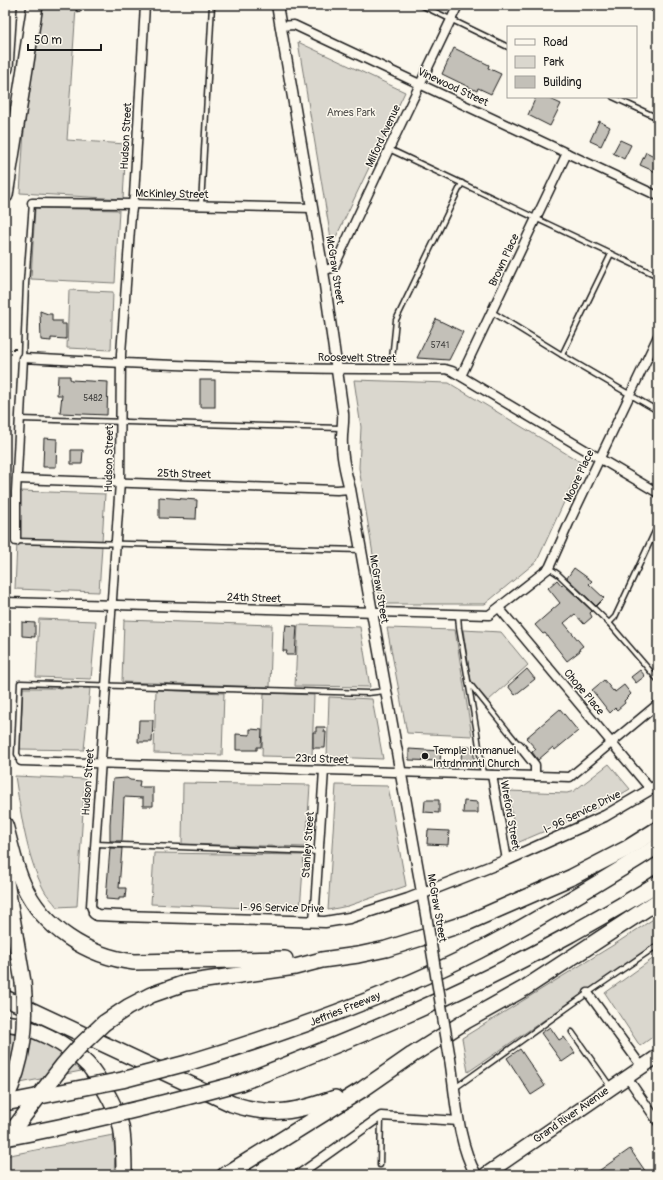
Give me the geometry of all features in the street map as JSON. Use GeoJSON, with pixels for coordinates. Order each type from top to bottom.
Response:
{"type":"FeatureCollection","features":[{"type":"Feature","properties":{"kind":"highway"},"geometry":{"type":"LineString","coordinates":[[5,68],[9,5]]}},
{"type":"Feature","properties":{"kind":"highway"},"geometry":{"type":"LineString","coordinates":[[5,195],[35,5]]}},
{"type":"Feature","properties":{"kind":"highway"},"geometry":{"type":"LineString","coordinates":[[5,825],[16,866],[23,885],[42,915],[70,938],[94,952],[118,960],[134,962],[294,959],[322,960]]}},
{"type":"Feature","properties":{"kind":"highway"},"geometry":{"type":"LineString","coordinates":[[5,1139],[63,1065],[80,1046],[104,1023],[128,1007],[151,995],[185,983],[295,967],[322,960],[386,949],[469,922],[572,877],[626,849],[658,829]]}},
{"type":"Feature","properties":{"kind":"highway","name":"Jeffries Freeway"},"geometry":{"type":"LineString","coordinates":[[5,1102],[122,1080],[187,1063],[307,1024],[414,980],[477,951],[540,918],[658,846]]}},
{"type":"Feature","properties":{"kind":"highway"},"geometry":{"type":"LineString","coordinates":[[5,876],[23,982],[26,1009],[23,1044],[19,1064],[5,1102]]}},
{"type":"Feature","properties":{"kind":"highway"},"geometry":{"type":"LineString","coordinates":[[5,1139],[60,1128],[169,1102],[240,1083],[310,1056],[373,1030],[471,986],[533,955],[631,900],[658,883]]}},
{"type":"Feature","properties":{"kind":"highway"},"geometry":{"type":"LineString","coordinates":[[225,1175],[363,1089],[412,1055],[466,1021],[525,988],[658,901]]}},
{"type":"Feature","properties":{"kind":"highway"},"geometry":{"type":"LineString","coordinates":[[5,998],[225,1101],[246,1109],[265,1112],[294,1111],[308,1108],[363,1089]]}},
{"type":"Feature","properties":{"kind":"highway"},"geometry":{"type":"LineString","coordinates":[[5,1023],[21,1026],[51,1038],[88,1065],[111,1098],[120,1125],[124,1158],[124,1175]]}},
{"type":"Feature","properties":{"kind":"main road"},"geometry":{"type":"LineString","coordinates":[[654,5],[658,7]]}},
{"type":"Feature","properties":{"kind":"main road","name":"Grand River Avenue"},"geometry":{"type":"LineString","coordinates":[[485,1175],[658,1056]]}},
{"type":"Feature","properties":{"kind":"street","name":"Hudson Street"},"geometry":{"type":"LineString","coordinates":[[94,913],[91,906],[120,482],[121,362],[133,204],[145,5]]}},
{"type":"Feature","properties":{"kind":"street","name":"McGraw Street"},"geometry":{"type":"LineString","coordinates":[[277,5],[323,270],[344,413],[342,443],[343,461],[350,489],[425,909],[455,1088],[459,1121],[467,1156],[476,1175]]}},
{"type":"Feature","properties":{"kind":"street","name":"Milford Avenue"},"geometry":{"type":"LineString","coordinates":[[323,270],[334,267],[458,5]]}},
{"type":"Feature","properties":{"kind":"street","name":"Vinewood Street"},"geometry":{"type":"LineString","coordinates":[[280,26],[294,25],[658,196]]}},
{"type":"Feature","properties":{"kind":"street","name":"Brown Place"},"geometry":{"type":"LineString","coordinates":[[461,376],[567,153]]}},
{"type":"Feature","properties":{"kind":"street","name":"McKinley Street"},"geometry":{"type":"LineString","coordinates":[[32,203],[312,208]]}},
{"type":"Feature","properties":{"kind":"street","name":"Moore Place"},"geometry":{"type":"LineString","coordinates":[[499,608],[549,568],[658,336]]}},
{"type":"Feature","properties":{"kind":"street","name":"Roosevelt Street"},"geometry":{"type":"LineString","coordinates":[[23,358],[337,369],[445,369],[461,376],[658,493]]}},
{"type":"Feature","properties":{"kind":"street"},"geometry":{"type":"LineString","coordinates":[[16,541],[17,479],[23,358]]}},
{"type":"Feature","properties":{"kind":"street","name":"25th Street"},"geometry":{"type":"LineString","coordinates":[[17,479],[330,490],[350,489]]}},
{"type":"Feature","properties":{"kind":"street","name":"24th Street"},"geometry":{"type":"LineString","coordinates":[[8,602],[458,615],[489,615],[499,608]]}},
{"type":"Feature","properties":{"kind":"street","name":"Chope Place"},"geometry":{"type":"LineString","coordinates":[[499,608],[611,743],[654,788]]}},
{"type":"Feature","properties":{"kind":"street","name":"23rd Street"},"geometry":{"type":"LineString","coordinates":[[20,761],[570,777],[658,704]]}},
{"type":"Feature","properties":{"kind":"street"},"geometry":{"type":"LineString","coordinates":[[519,745],[535,765],[535,776]]}},
{"type":"Feature","properties":{"kind":"street","name":"Stanley Street"},"geometry":{"type":"LineString","coordinates":[[314,922],[324,770]]}},
{"type":"Feature","properties":{"kind":"street","name":"Wreford Street"},"geometry":{"type":"LineString","coordinates":[[492,775],[507,860]]}},
{"type":"Feature","properties":{"kind":"street","name":"I- 96 Service Drive"},"geometry":{"type":"LineString","coordinates":[[94,913],[97,915],[121,916],[314,922],[325,922],[349,918],[422,893],[507,860],[604,816],[654,788]]}},
{"type":"Feature","properties":{"kind":"street"},"geometry":{"type":"LineString","coordinates":[[588,993],[642,1067]]}},
{"type":"Feature","properties":{"kind":"street"},"geometry":{"type":"LineString","coordinates":[[627,1077],[658,1122]]}},
{"type":"Feature","properties":{"kind":"street"},"geometry":{"type":"LineString","coordinates":[[298,1175],[381,1116],[459,1121]]}},
{"type":"Feature","properties":{"kind":"lane"},"geometry":{"type":"LineString","coordinates":[[200,205],[212,5]]}},
{"type":"Feature","properties":{"kind":"lane"},"geometry":{"type":"LineString","coordinates":[[421,5],[507,46]]}},
{"type":"Feature","properties":{"kind":"lane"},"geometry":{"type":"LineString","coordinates":[[615,98],[658,118]]}},
{"type":"Feature","properties":{"kind":"lane"},"geometry":{"type":"LineString","coordinates":[[389,149],[658,276]]}},
{"type":"Feature","properties":{"kind":"lane"},"geometry":{"type":"LineString","coordinates":[[391,369],[396,320],[462,183]]}},
{"type":"Feature","properties":{"kind":"lane"},"geometry":{"type":"LineString","coordinates":[[23,358],[26,284],[32,203]]}},
{"type":"Feature","properties":{"kind":"lane"},"geometry":{"type":"LineString","coordinates":[[562,355],[611,254]]}},
{"type":"Feature","properties":{"kind":"lane"},"geometry":{"type":"LineString","coordinates":[[491,312],[658,412]]}},
{"type":"Feature","properties":{"kind":"lane"},"geometry":{"type":"LineString","coordinates":[[20,419],[344,428]]}},
{"type":"Feature","properties":{"kind":"lane"},"geometry":{"type":"LineString","coordinates":[[609,623],[615,617],[658,525]]}},
{"type":"Feature","properties":{"kind":"lane"},"geometry":{"type":"LineString","coordinates":[[16,541],[360,550]]}},
{"type":"Feature","properties":{"kind":"lane"},"geometry":{"type":"LineString","coordinates":[[549,568],[558,574],[609,623],[658,680]]}},
{"type":"Feature","properties":{"kind":"lane"},"geometry":{"type":"LineString","coordinates":[[458,615],[483,774]]}},
{"type":"Feature","properties":{"kind":"lane"},"geometry":{"type":"LineString","coordinates":[[20,761],[17,754],[20,683],[368,693],[385,691]]}},
{"type":"Feature","properties":{"kind":"lane"},"geometry":{"type":"LineString","coordinates":[[468,683],[519,745]]}},
{"type":"Feature","properties":{"kind":"lane"},"geometry":{"type":"LineString","coordinates":[[95,844],[319,852]]}},
{"type":"Feature","properties":{"kind":"lane"},"geometry":{"type":"LineString","coordinates":[[455,1088],[658,945]]}},
{"type":"Feature","properties":{"kind":"lane"},"geometry":{"type":"LineString","coordinates":[[572,1032],[612,1088]]}},
{"type":"Feature","properties":{"kind":"lane"},"geometry":{"type":"LineString","coordinates":[[380,1165],[381,1116]]}},
{"type":"Feature","properties":{"kind":"path"},"geometry":{"type":"LineString","coordinates":[[5,349],[19,349]]}},
{"type":"Feature","properties":{"kind":"green space"},"geometry":{"type":"Polygon","coordinates":[[[43,5],[58,5],[58,8],[76,8],[67,140],[126,144],[123,199],[20,193],[24,131],[30,79],[43,5]]]}},
{"type":"Feature","properties":{"kind":"green space","name":"Ames Park"},"geometry":{"type":"Polygon","coordinates":[[[298,42],[405,92],[335,239],[331,239],[298,42]]]}},
{"type":"Feature","properties":{"kind":"green space"},"geometry":{"type":"Polygon","coordinates":[[[35,208],[119,210],[115,283],[31,279],[35,208]]]}},
{"type":"Feature","properties":{"kind":"green space"},"geometry":{"type":"Polygon","coordinates":[[[69,290],[113,292],[111,350],[67,348],[69,290]]]}},
{"type":"Feature","properties":{"kind":"green space"},"geometry":{"type":"Polygon","coordinates":[[[354,380],[449,383],[582,463],[537,561],[485,604],[381,604],[359,468],[361,427],[354,380]]]}},
{"type":"Feature","properties":{"kind":"green space"},"geometry":{"type":"Polygon","coordinates":[[[20,491],[105,494],[102,541],[19,539],[20,491]]]}},
{"type":"Feature","properties":{"kind":"green space"},"geometry":{"type":"Polygon","coordinates":[[[17,543],[102,546],[99,592],[15,589],[17,543]]]}},
{"type":"Feature","properties":{"kind":"green space"},"geometry":{"type":"Polygon","coordinates":[[[39,619],[96,621],[91,679],[36,677],[39,619]]]}},
{"type":"Feature","properties":{"kind":"green space"},"geometry":{"type":"Polygon","coordinates":[[[124,620],[272,625],[270,687],[122,682],[124,620]]]}},
{"type":"Feature","properties":{"kind":"green space"},"geometry":{"type":"Polygon","coordinates":[[[298,625],[360,627],[370,687],[295,686],[298,625]]]}},
{"type":"Feature","properties":{"kind":"green space"},"geometry":{"type":"Polygon","coordinates":[[[387,628],[455,630],[472,736],[407,733],[387,628]]]}},
{"type":"Feature","properties":{"kind":"green space"},"geometry":{"type":"Polygon","coordinates":[[[463,630],[501,632],[528,665],[488,701],[471,682],[463,630]]]}},
{"type":"Feature","properties":{"kind":"green space"},"geometry":{"type":"Polygon","coordinates":[[[23,688],[90,688],[84,750],[20,749],[23,688]]]}},
{"type":"Feature","properties":{"kind":"green space"},"geometry":{"type":"Polygon","coordinates":[[[156,690],[224,693],[222,755],[154,753],[156,690]]]}},
{"type":"Feature","properties":{"kind":"green space"},"geometry":{"type":"Polygon","coordinates":[[[264,693],[314,695],[312,757],[262,756],[264,693]]]}},
{"type":"Feature","properties":{"kind":"green space"},"geometry":{"type":"Polygon","coordinates":[[[329,697],[372,699],[383,759],[327,757],[329,697]]]}},
{"type":"Feature","properties":{"kind":"green space"},"geometry":{"type":"Polygon","coordinates":[[[609,764],[630,789],[594,810],[517,843],[508,791],[567,793],[574,791],[609,764]]]}},
{"type":"Feature","properties":{"kind":"green space"},"geometry":{"type":"Polygon","coordinates":[[[15,776],[85,779],[77,906],[57,907],[44,890],[28,849],[15,776]]]}},
{"type":"Feature","properties":{"kind":"green space"},"geometry":{"type":"Polygon","coordinates":[[[183,783],[310,785],[306,847],[182,844],[183,783]]]}},
{"type":"Feature","properties":{"kind":"green space"},"geometry":{"type":"Polygon","coordinates":[[[336,785],[388,786],[406,886],[348,906],[328,910],[336,785]]]}},
{"type":"Feature","properties":{"kind":"green space"},"geometry":{"type":"Polygon","coordinates":[[[154,853],[304,855],[300,910],[151,904],[154,853]]]}},
{"type":"Feature","properties":{"kind":"green space"},"geometry":{"type":"Polygon","coordinates":[[[658,916],[658,942],[468,1072],[462,1038],[658,916]]]}},
{"type":"Feature","properties":{"kind":"green space"},"geometry":{"type":"Polygon","coordinates":[[[658,955],[658,1033],[640,1046],[605,993],[658,955]]]}},
{"type":"Feature","properties":{"kind":"green space"},"geometry":{"type":"Polygon","coordinates":[[[5,1032],[28,1036],[47,1044],[81,1071],[5,1086],[5,1032]]]}},
{"type":"Feature","properties":{"kind":"green space"},"geometry":{"type":"Polygon","coordinates":[[[113,1135],[115,1152],[114,1175],[5,1175],[5,1156],[113,1135]]]}},
{"type":"Feature","properties":{"kind":"building"},"geometry":{"type":"Polygon","coordinates":[[[454,48],[489,65],[488,68],[501,74],[491,94],[478,88],[477,91],[442,74],[454,48]]]}},
{"type":"Feature","properties":{"kind":"building"},"geometry":{"type":"Polygon","coordinates":[[[536,98],[548,98],[561,104],[550,126],[528,115],[536,98]]]}},
{"type":"Feature","properties":{"kind":"building"},"geometry":{"type":"Polygon","coordinates":[[[599,121],[610,127],[601,146],[590,141],[599,121]]]}},
{"type":"Feature","properties":{"kind":"building"},"geometry":{"type":"Polygon","coordinates":[[[620,140],[631,145],[624,159],[613,153],[620,140]]]}},
{"type":"Feature","properties":{"kind":"building"},"geometry":{"type":"Polygon","coordinates":[[[646,152],[658,158],[658,173],[640,165],[646,152]]]}},
{"type":"Feature","properties":{"kind":"building"},"geometry":{"type":"Polygon","coordinates":[[[40,311],[52,314],[52,321],[62,321],[62,324],[66,324],[66,339],[51,338],[51,341],[41,340],[40,311]]]}},
{"type":"Feature","properties":{"kind":"building"},"geometry":{"type":"Polygon","coordinates":[[[436,319],[463,332],[449,360],[417,358],[436,319]]]}},
{"type":"Feature","properties":{"kind":"building"},"geometry":{"type":"Polygon","coordinates":[[[58,376],[70,376],[71,380],[108,382],[107,415],[60,413],[62,395],[57,395],[58,376]]]}},
{"type":"Feature","properties":{"kind":"building"},"geometry":{"type":"Polygon","coordinates":[[[200,380],[215,380],[215,407],[200,407],[200,380]]]}},
{"type":"Feature","properties":{"kind":"building"},"geometry":{"type":"Polygon","coordinates":[[[44,438],[57,439],[56,467],[43,467],[44,438]]]}},
{"type":"Feature","properties":{"kind":"building"},"geometry":{"type":"Polygon","coordinates":[[[71,450],[83,450],[82,464],[71,464],[71,450]]]}},
{"type":"Feature","properties":{"kind":"building"},"geometry":{"type":"Polygon","coordinates":[[[159,497],[197,500],[196,519],[159,518],[159,497]]]}},
{"type":"Feature","properties":{"kind":"building"},"geometry":{"type":"Polygon","coordinates":[[[574,568],[592,581],[589,584],[604,598],[596,606],[567,578],[574,568]]]}},
{"type":"Feature","properties":{"kind":"building"},"geometry":{"type":"Polygon","coordinates":[[[557,580],[592,611],[590,613],[592,617],[584,624],[575,614],[564,623],[583,646],[579,649],[580,651],[567,661],[545,633],[543,634],[535,625],[560,603],[548,588],[557,580]]]}},
{"type":"Feature","properties":{"kind":"building"},"geometry":{"type":"Polygon","coordinates":[[[22,622],[35,623],[35,637],[22,636],[22,622]]]}},
{"type":"Feature","properties":{"kind":"building"},"geometry":{"type":"Polygon","coordinates":[[[286,625],[297,626],[295,655],[286,655],[287,651],[283,651],[286,625]]]}},
{"type":"Feature","properties":{"kind":"building"},"geometry":{"type":"Polygon","coordinates":[[[527,669],[535,679],[515,695],[508,686],[527,669]]]}},
{"type":"Feature","properties":{"kind":"building"},"geometry":{"type":"Polygon","coordinates":[[[640,670],[645,676],[636,683],[631,677],[640,670]]]}},
{"type":"Feature","properties":{"kind":"building"},"geometry":{"type":"Polygon","coordinates":[[[604,680],[613,691],[614,690],[615,692],[624,685],[631,694],[624,701],[625,703],[617,710],[615,708],[610,713],[592,690],[604,680]]]}},
{"type":"Feature","properties":{"kind":"building"},"geometry":{"type":"Polygon","coordinates":[[[560,709],[578,731],[555,750],[553,747],[538,760],[532,752],[536,749],[526,738],[560,709]]]}},
{"type":"Feature","properties":{"kind":"building"},"geometry":{"type":"Polygon","coordinates":[[[139,720],[153,720],[152,742],[138,742],[139,720]]]}},
{"type":"Feature","properties":{"kind":"building"},"geometry":{"type":"Polygon","coordinates":[[[316,727],[325,727],[325,748],[313,748],[313,732],[316,732],[316,727]]]}},
{"type":"Feature","properties":{"kind":"building"},"geometry":{"type":"Polygon","coordinates":[[[250,729],[262,730],[261,747],[257,747],[257,750],[236,750],[236,734],[250,735],[250,729]]]}},
{"type":"Feature","properties":{"kind":"building"},"geometry":{"type":"Polygon","coordinates":[[[462,747],[474,747],[474,761],[461,761],[462,747]]]}},
{"type":"Feature","properties":{"kind":"building","name":"Temple Immanuel Intrdnmntl Church"},"geometry":{"type":"Polygon","coordinates":[[[409,749],[441,751],[440,761],[409,760],[409,749]]]}},
{"type":"Feature","properties":{"kind":"building"},"geometry":{"type":"Polygon","coordinates":[[[127,778],[130,780],[140,781],[139,787],[153,787],[153,806],[143,806],[143,798],[124,797],[122,841],[110,841],[113,779],[127,778]]]}},
{"type":"Feature","properties":{"kind":"building"},"geometry":{"type":"Polygon","coordinates":[[[425,800],[439,800],[439,813],[424,812],[425,800]]]}},
{"type":"Feature","properties":{"kind":"building"},"geometry":{"type":"Polygon","coordinates":[[[464,801],[478,802],[478,813],[463,813],[464,801]]]}},
{"type":"Feature","properties":{"kind":"building"},"geometry":{"type":"Polygon","coordinates":[[[428,830],[449,831],[448,845],[427,844],[428,830]]]}},
{"type":"Feature","properties":{"kind":"building"},"geometry":{"type":"Polygon","coordinates":[[[110,848],[122,848],[119,888],[126,888],[125,898],[119,898],[119,900],[106,899],[110,848]]]}},
{"type":"Feature","properties":{"kind":"building"},"geometry":{"type":"Polygon","coordinates":[[[550,1027],[559,1040],[564,1037],[575,1053],[562,1062],[541,1033],[550,1027]]]}},
{"type":"Feature","properties":{"kind":"building"},"geometry":{"type":"Polygon","coordinates":[[[520,1049],[545,1086],[531,1095],[507,1058],[520,1049]]]}},
{"type":"Feature","properties":{"kind":"building"},"geometry":{"type":"Polygon","coordinates":[[[630,1149],[648,1175],[593,1175],[630,1149]]]}},
{"type":"Feature","properties":{"kind":"place","name":"Temple Immanuel Intrdnmntl Church"},"geometry":{"type":"Point","coordinates":[425,756]}}]}
